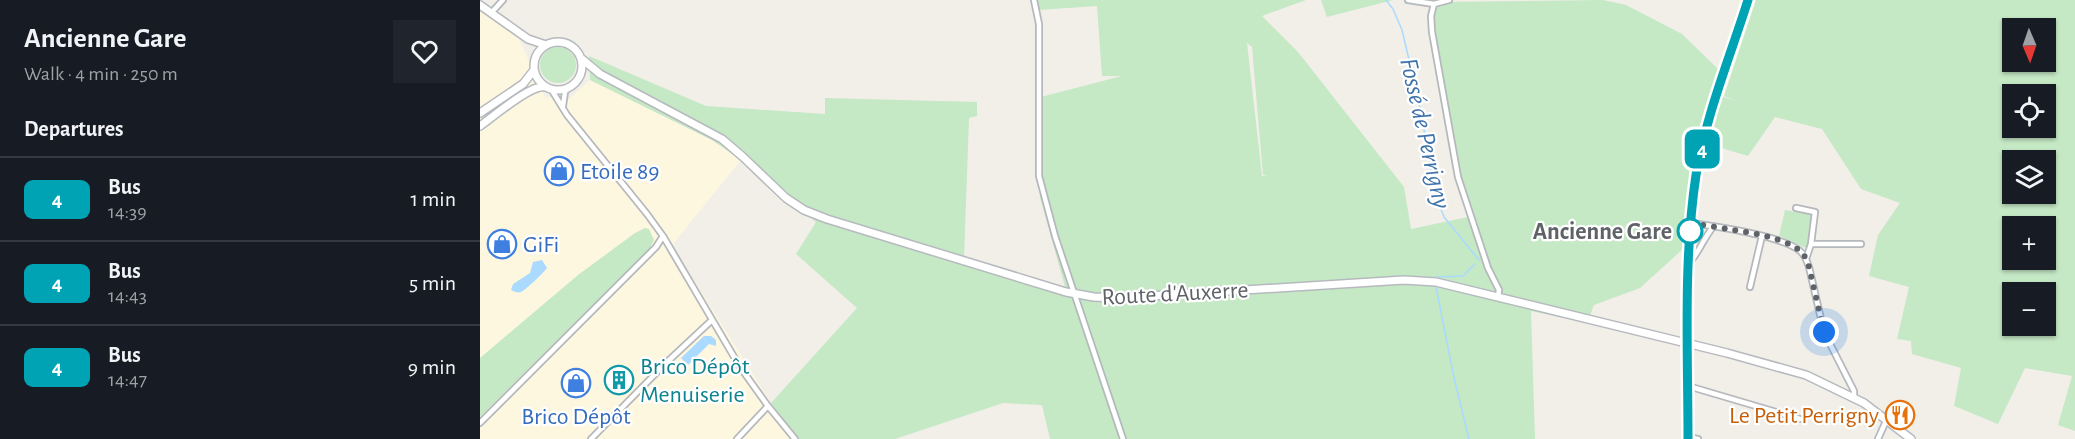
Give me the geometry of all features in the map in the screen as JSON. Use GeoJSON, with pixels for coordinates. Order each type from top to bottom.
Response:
{"type":"FeatureCollection","features":[{"type":"Feature","properties":{"kind":"street"},"geometry":{"type":"LineString","coordinates":[[492,12],[503,0]]}},
{"type":"Feature","properties":{"kind":"street"},"geometry":{"type":"LineString","coordinates":[[1034,0],[1040,24],[1039,176],[1055,237],[1123,439]]}},
{"type":"Feature","properties":{"kind":"street"},"geometry":{"type":"LineString","coordinates":[[1408,0],[1434,4],[1449,0]]}},
{"type":"Feature","properties":{"kind":"street"},"geometry":{"type":"LineString","coordinates":[[1698,439],[1688,438],[1690,223],[1706,129],[1748,0]]}},
{"type":"Feature","properties":{"kind":"street"},"geometry":{"type":"LineString","coordinates":[[1434,4],[1431,16],[1432,32],[1458,177],[1488,268],[1499,290],[1498,297]]}},
{"type":"Feature","properties":{"kind":"street"},"geometry":{"type":"LineString","coordinates":[[480,5],[528,39],[546,45]]}},
{"type":"Feature","properties":{"kind":"street"},"geometry":{"type":"LineString","coordinates":[[528,39],[535,58]]}},
{"type":"Feature","properties":{"kind":"street"},"geometry":{"type":"LineString","coordinates":[[580,76],[582,59],[572,46],[564,42],[555,41],[546,45],[540,49],[535,58],[536,76],[563,106],[567,115],[663,236],[740,367],[795,439]]}},
{"type":"Feature","properties":{"kind":"street","name":"Route d'Auxerre"},"geometry":{"type":"LineString","coordinates":[[582,59],[600,74],[722,140],[786,198],[804,210],[1076,295],[1117,298],[1413,280],[1436,282],[1806,375],[1854,398],[1911,439]]}},
{"type":"Feature","properties":{"kind":"street"},"geometry":{"type":"LineString","coordinates":[[480,113],[523,84],[534,70]]}},
{"type":"Feature","properties":{"kind":"street"},"geometry":{"type":"LineString","coordinates":[[563,106],[568,88],[580,76],[586,73],[600,74]]}},
{"type":"Feature","properties":{"kind":"street"},"geometry":{"type":"LineString","coordinates":[[480,126],[531,90],[541,86],[560,90],[568,88]]}},
{"type":"Feature","properties":{"kind":"street"},"geometry":{"type":"LineString","coordinates":[[1796,208],[1815,212],[1811,244],[1806,259]]}},
{"type":"Feature","properties":{"kind":"street"},"geometry":{"type":"LineString","coordinates":[[1690,223],[1774,238],[1799,250],[1806,259],[1824,332],[1854,391],[1854,398]]}},
{"type":"Feature","properties":{"kind":"street"},"geometry":{"type":"LineString","coordinates":[[1689,261],[1697,254],[1705,236],[1713,227]]}},
{"type":"Feature","properties":{"kind":"street"},"geometry":{"type":"LineString","coordinates":[[480,423],[656,247],[663,236]]}},
{"type":"Feature","properties":{"kind":"street"},"geometry":{"type":"LineString","coordinates":[[1750,287],[1762,236]]}},
{"type":"Feature","properties":{"kind":"street"},"geometry":{"type":"LineString","coordinates":[[1811,244],[1861,244]]}},
{"type":"Feature","properties":{"kind":"street"},"geometry":{"type":"LineString","coordinates":[[591,439],[712,320]]}},
{"type":"Feature","properties":{"kind":"street"},"geometry":{"type":"LineString","coordinates":[[1688,386],[1800,419]]}},
{"type":"Feature","properties":{"kind":"street"},"geometry":{"type":"LineString","coordinates":[[737,439],[768,406]]}},
{"type":"Feature","properties":{"kind":"street"},"geometry":{"type":"LineString","coordinates":[[1878,439],[1886,421]]}},
{"type":"Feature","properties":{"kind":"shaded area"},"geometry":{"type":"Polygon","coordinates":[[[480,10],[519,39],[545,97],[569,99],[590,80],[712,140],[741,160],[672,245],[771,403],[797,439],[480,439],[480,10]]]}},
{"type":"Feature","properties":{"kind":"green space"},"geometry":{"type":"Polygon","coordinates":[[[1036,0],[1306,0],[1262,16],[1298,52],[1404,187],[1411,229],[1468,217],[1431,29],[1438,2],[1603,0],[1626,5],[1682,34],[1720,71],[1686,215],[1684,248],[1640,288],[1594,305],[1587,323],[1531,311],[1535,439],[1050,439],[1042,405],[1003,403],[895,439],[797,439],[771,403],[857,308],[796,254],[816,222],[741,160],[712,140],[590,80],[589,56],[706,106],[825,114],[825,98],[977,102],[977,116],[969,118],[964,258],[1065,287],[1040,197],[1037,98],[1122,76],[1102,76],[1097,6],[1038,10],[1036,0]],[[1247,43],[1262,176],[1267,176],[1263,175],[1252,47],[1247,43]]]}},
{"type":"Feature","properties":{"kind":"green space"},"geometry":{"type":"Polygon","coordinates":[[[1321,0],[1393,0],[1327,17],[1321,0]]]}},
{"type":"Feature","properties":{"kind":"green space"},"geometry":{"type":"Polygon","coordinates":[[[1756,0],[2075,0],[2075,431],[2058,425],[2072,376],[2025,368],[1998,424],[1954,406],[1961,368],[1912,354],[1911,341],[1897,339],[1909,287],[1869,276],[1878,235],[1900,203],[1861,189],[1822,129],[1775,117],[1748,156],[1708,144],[1721,96],[1739,102],[1724,96],[1756,0]]]}},
{"type":"Feature","properties":{"kind":"green space"},"geometry":{"type":"Polygon","coordinates":[[[558,47],[570,53],[576,65],[570,77],[558,83],[546,77],[540,65],[546,53],[558,47]]]}},
{"type":"Feature","properties":{"kind":"green space"},"geometry":{"type":"Polygon","coordinates":[[[1785,210],[1812,215],[1808,249],[1779,236],[1785,210]]]}},
{"type":"Feature","properties":{"kind":"green space"},"geometry":{"type":"Polygon","coordinates":[[[645,228],[649,229],[654,240],[650,248],[480,417],[480,358],[578,275],[645,228]]]}},
{"type":"Feature","properties":{"kind":"water"},"geometry":{"type":"Polygon","coordinates":[[[542,260],[547,268],[527,288],[521,292],[511,290],[513,284],[530,273],[533,262],[542,260]]]}},
{"type":"Feature","properties":{"kind":"water"},"geometry":{"type":"Polygon","coordinates":[[[704,336],[711,336],[716,340],[716,346],[709,344],[688,365],[681,358],[704,336]]]}},
{"type":"Feature","properties":{"kind":"waterway","name":"Fossé de Perrigny"},"geometry":{"type":"LineString","coordinates":[[1386,0],[1393,9],[1402,30],[1419,102],[1436,196],[1444,217],[1479,260]]}},
{"type":"Feature","properties":{"kind":"waterway","name":"Fossé de Perrigny"},"geometry":{"type":"LineString","coordinates":[[1437,277],[1463,276],[1475,264]]}},
{"type":"Feature","properties":{"kind":"waterway","name":"Fossé de Perrigny"},"geometry":{"type":"LineString","coordinates":[[1436,287],[1469,439]]}},
{"type":"Feature","properties":{"kind":"bus line","name":"4"},"geometry":{"type":"LineString","coordinates":[[1688,439],[1688,283],[1690,223],[1696,173],[1706,129],[1748,0]]}},
{"type":"Feature","properties":{"kind":"place","name":"Etoile 89"},"geometry":{"type":"Point","coordinates":[559,171]}},
{"type":"Feature","properties":{"kind":"place","name":"Ancienne Gare"},"geometry":{"type":"Point","coordinates":[1690,231]}},
{"type":"Feature","properties":{"kind":"place","name":"GiFi"},"geometry":{"type":"Point","coordinates":[502,244]}},
{"type":"Feature","properties":{"kind":"place","name":"Brico Dépôt Menuiserie"},"geometry":{"type":"Point","coordinates":[619,380]}},
{"type":"Feature","properties":{"kind":"place","name":"Brico Dépôt"},"geometry":{"type":"Point","coordinates":[576,383]}},
{"type":"Feature","properties":{"kind":"place","name":"Le Petit Perrigny"},"geometry":{"type":"Point","coordinates":[1900,415]}},
{"type":"Feature","properties":{"kind":"route"},"geometry":{"type":"LineString","coordinates":[[1690,231],[1690,223],[1698,224],[1774,238],[1799,250],[1809,267],[1824,332]]}}]}
